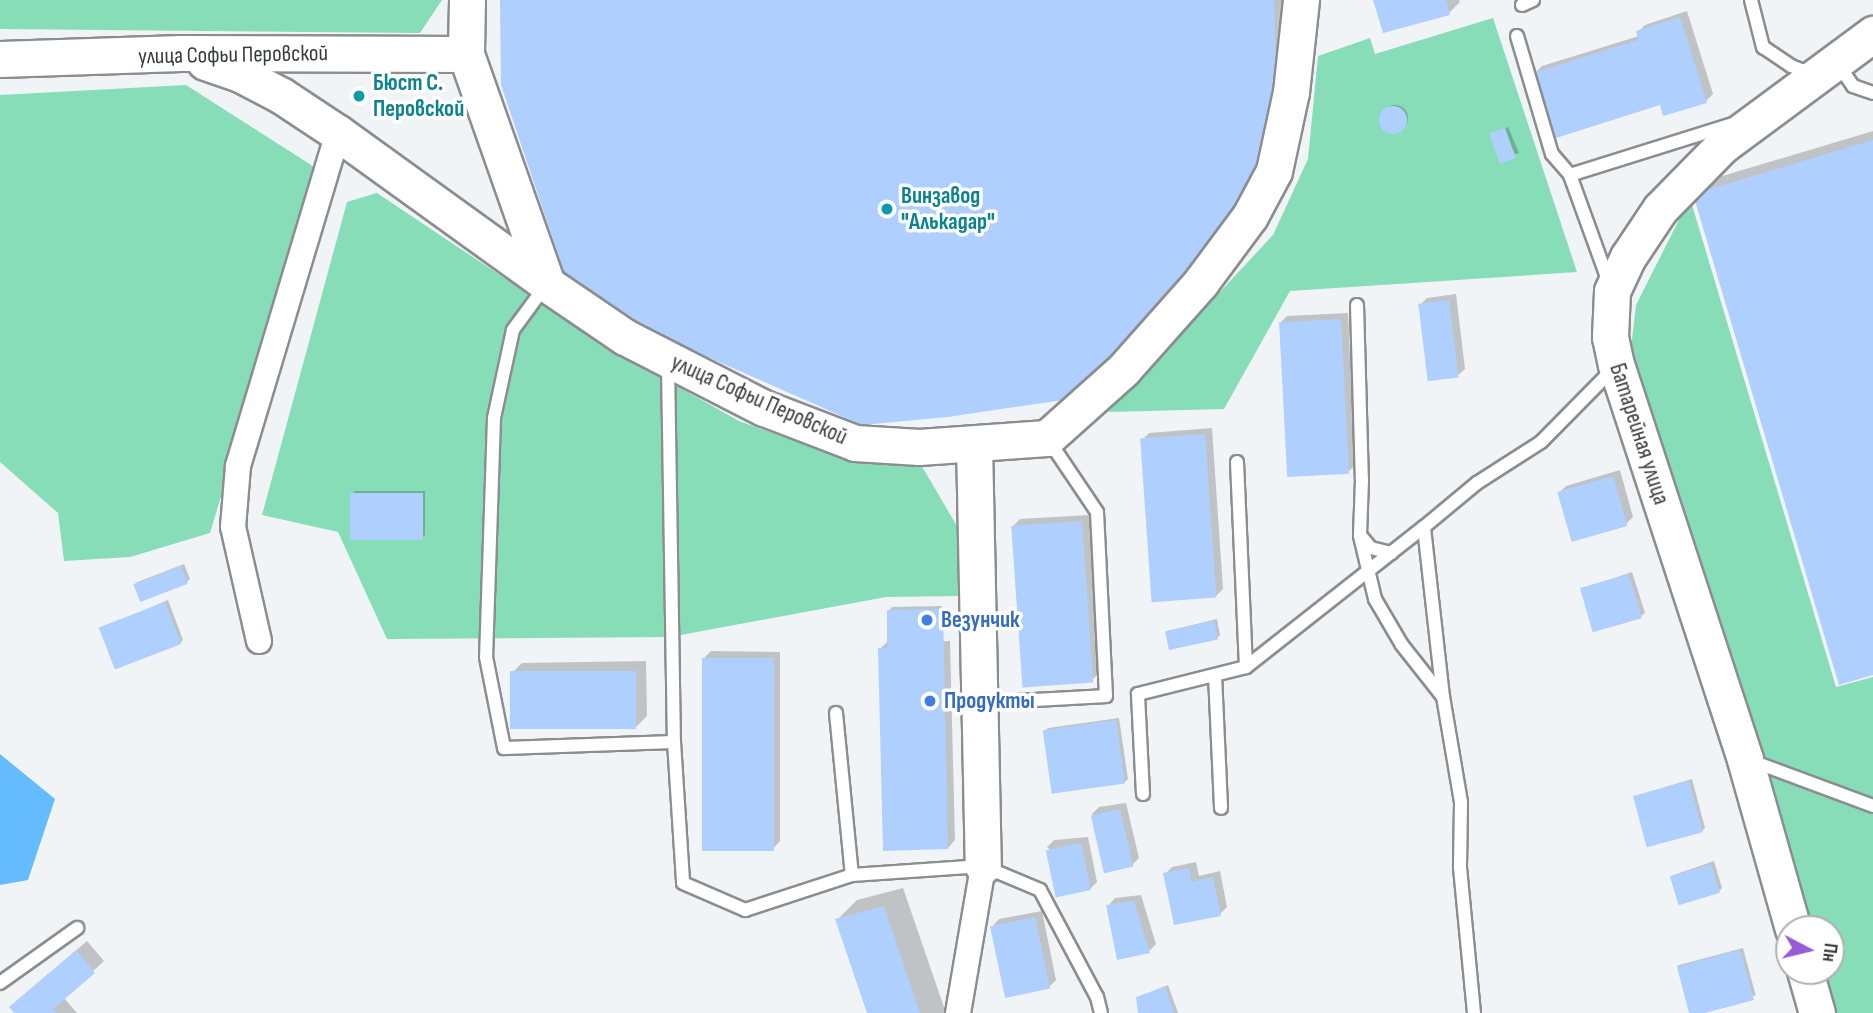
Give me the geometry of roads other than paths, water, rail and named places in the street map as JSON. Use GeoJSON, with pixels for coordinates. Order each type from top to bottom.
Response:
{"type":"FeatureCollection","features":[{"type":"Feature","properties":{"kind":"street"},"geometry":{"type":"LineString","coordinates":[[467,0],[466,54],[547,284]]}},
{"type":"Feature","properties":{"kind":"street"},"geometry":{"type":"LineString","coordinates":[[1046,438],[1123,370],[1201,282],[1250,216],[1275,171],[1291,92],[1301,0]]}},
{"type":"Feature","properties":{"kind":"street","name":"Батарейная улица"},"geometry":{"type":"LineString","coordinates":[[1789,915],[1745,759],[1616,365],[1609,337],[1612,253],[1723,145],[1761,115],[1828,70],[1873,34]]}},
{"type":"Feature","properties":{"kind":"street","name":"улица Софьи Перовской"},"geometry":{"type":"LineString","coordinates":[[0,59],[181,53],[466,54]]}},
{"type":"Feature","properties":{"kind":"street","name":"улица Софьи Перовской"},"geometry":{"type":"LineString","coordinates":[[181,53],[240,74],[338,133],[625,337],[764,408],[855,443],[919,446],[1046,438]]}},
{"type":"Feature","properties":{"kind":"street"},"geometry":{"type":"LineString","coordinates":[[260,640],[233,527],[238,466],[338,133]]}},
{"type":"Feature","properties":{"kind":"street"},"geometry":{"type":"LineString","coordinates":[[958,1013],[983,866],[974,444]]}},
{"type":"Feature","properties":{"kind":"street"},"geometry":{"type":"LineString","coordinates":[[1809,985],[1817,1013]]}},
{"type":"Feature","properties":{"kind":"lane"},"geometry":{"type":"LineString","coordinates":[[1751,0],[1763,47],[1791,66],[1828,70],[1853,86],[1873,93]]}},
{"type":"Feature","properties":{"kind":"lane"},"geometry":{"type":"LineString","coordinates":[[1517,36],[1552,154],[1570,175],[1612,253]]}},
{"type":"Feature","properties":{"kind":"lane"},"geometry":{"type":"LineString","coordinates":[[1570,175],[1761,115]]}},
{"type":"Feature","properties":{"kind":"lane"},"geometry":{"type":"LineString","coordinates":[[547,284],[513,330],[494,418],[486,657],[504,748],[674,742]]}},
{"type":"Feature","properties":{"kind":"lane"},"geometry":{"type":"LineString","coordinates":[[1357,305],[1362,480],[1360,535],[1367,572],[1384,617],[1443,698]]}},
{"type":"Feature","properties":{"kind":"lane"},"geometry":{"type":"LineString","coordinates":[[668,361],[674,742],[683,883],[745,910],[852,875],[983,866],[1040,890],[1097,997],[1109,1013]]}},
{"type":"Feature","properties":{"kind":"lane"},"geometry":{"type":"LineString","coordinates":[[1143,794],[1138,694],[1246,667],[1477,483],[1541,442],[1578,408],[1616,365]]}},
{"type":"Feature","properties":{"kind":"lane"},"geometry":{"type":"LineString","coordinates":[[980,703],[1106,696],[1097,512],[1046,438]]}},
{"type":"Feature","properties":{"kind":"lane"},"geometry":{"type":"LineString","coordinates":[[1237,462],[1246,667]]}},
{"type":"Feature","properties":{"kind":"lane"},"geometry":{"type":"LineString","coordinates":[[1424,527],[1443,698],[1461,802],[1460,867],[1474,1013]]}},
{"type":"Feature","properties":{"kind":"lane"},"geometry":{"type":"LineString","coordinates":[[1360,535],[1371,548],[1391,552]]}},
{"type":"Feature","properties":{"kind":"lane"},"geometry":{"type":"LineString","coordinates":[[1215,675],[1221,808]]}},
{"type":"Feature","properties":{"kind":"lane"},"geometry":{"type":"LineString","coordinates":[[836,713],[852,875]]}},
{"type":"Feature","properties":{"kind":"lane"},"geometry":{"type":"LineString","coordinates":[[1745,759],[1873,806]]}},
{"type":"Feature","properties":{"kind":"lane"},"geometry":{"type":"LineString","coordinates":[[0,983],[77,928]]}},
{"type":"Feature","properties":{"kind":"lane"},"geometry":{"type":"LineString","coordinates":[[1097,997],[1101,1013]]}},
{"type":"Feature","properties":{"kind":"water"},"geometry":{"type":"Polygon","coordinates":[[[0,754],[55,799],[28,880],[0,885],[0,754]]]}},
{"type":"Feature","properties":{"kind":"place","name":"Бюст С. Перовской"},"geometry":{"type":"Point","coordinates":[359,96]}},
{"type":"Feature","properties":{"kind":"place","name":"Винзавод \"Алькадар\""},"geometry":{"type":"Point","coordinates":[887,209]}},
{"type":"Feature","properties":{"kind":"place","name":"Везунчик"},"geometry":{"type":"Point","coordinates":[927,620]}},
{"type":"Feature","properties":{"kind":"place","name":"Продукты"},"geometry":{"type":"Point","coordinates":[930,701]}}]}
